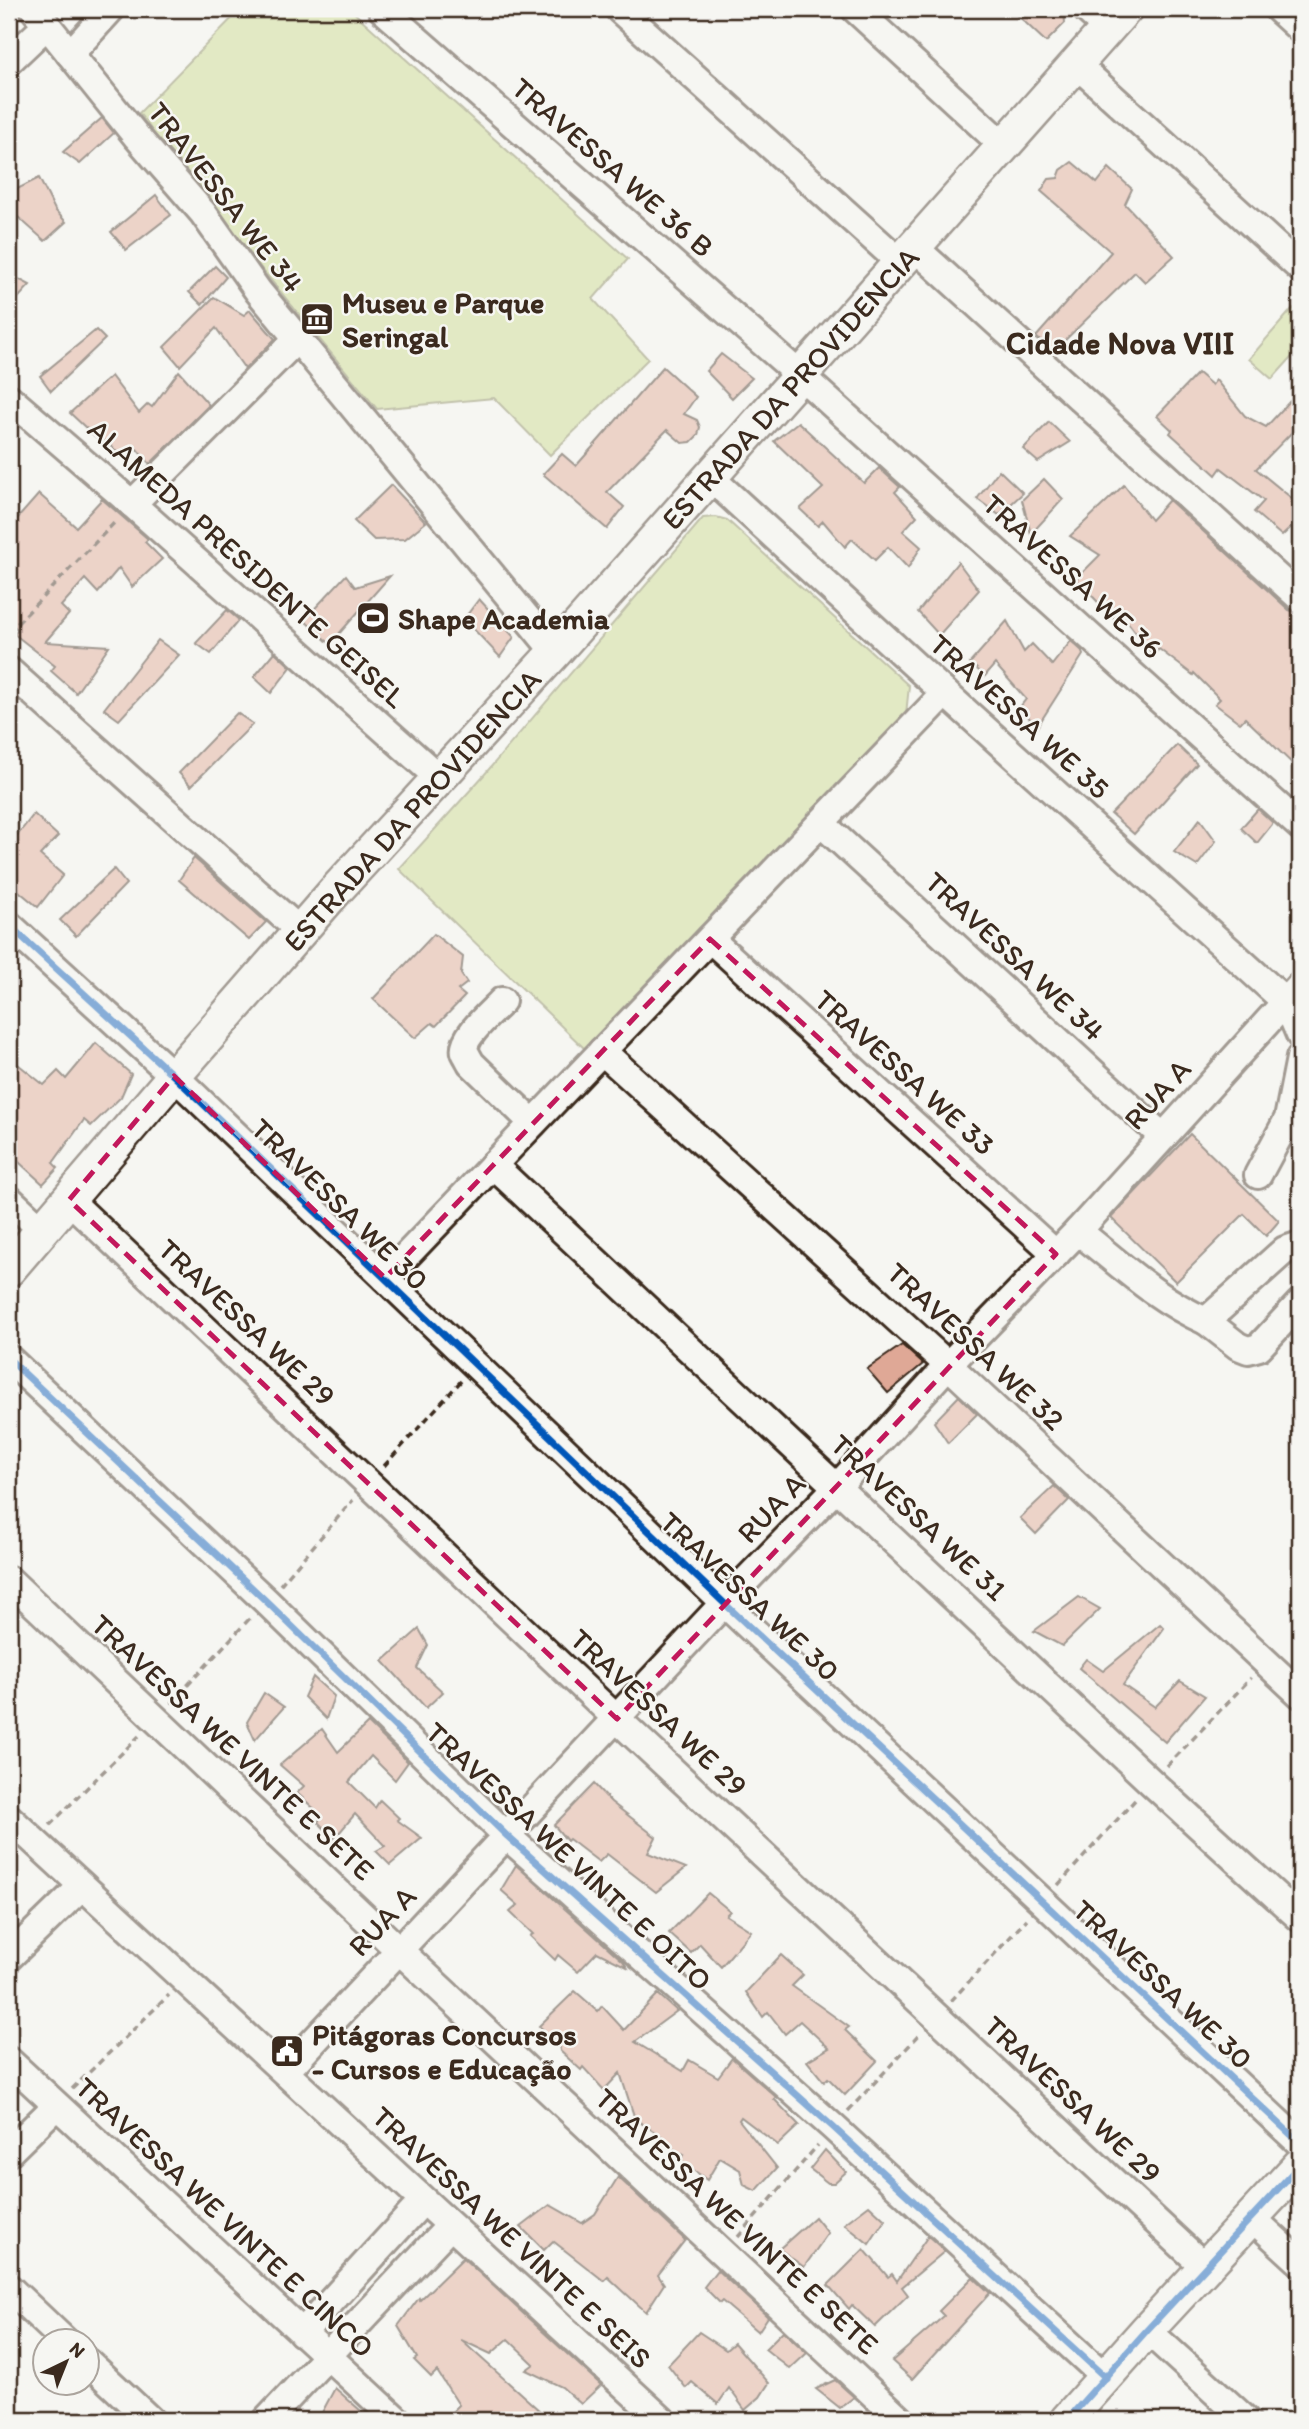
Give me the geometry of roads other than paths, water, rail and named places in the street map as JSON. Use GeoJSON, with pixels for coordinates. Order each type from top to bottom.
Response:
{"type":"FeatureCollection","features":[{"type":"Feature","properties":{"kind":"main road","name":"ESTRADA DA PROVIDENCIA"},"geometry":{"type":"LineString","coordinates":[[9,1269],[173,1076],[711,478],[1076,64],[1106,15]]}},
{"type":"Feature","properties":{"kind":"main road"},"geometry":{"type":"LineString","coordinates":[[1067,2420],[1300,2165]]}},
{"type":"Feature","properties":{"kind":"street"},"geometry":{"type":"LineString","coordinates":[[70,54],[111,9]]}},
{"type":"Feature","properties":{"kind":"street","name":"TRAVESSA WE 36 B"},"geometry":{"type":"LineString","coordinates":[[382,9],[801,376]]}},
{"type":"Feature","properties":{"kind":"street"},"geometry":{"type":"LineString","coordinates":[[619,9],[908,255],[1300,598]]}},
{"type":"Feature","properties":{"kind":"street"},"geometry":{"type":"LineString","coordinates":[[855,9],[1004,146]]}},
{"type":"Feature","properties":{"kind":"street"},"geometry":{"type":"LineString","coordinates":[[1278,9],[1300,30]]}},
{"type":"Feature","properties":{"kind":"street"},"geometry":{"type":"LineString","coordinates":[[9,61],[41,17]]}},
{"type":"Feature","properties":{"kind":"street","name":"TRAVESSA WE 34"},"geometry":{"type":"LineString","coordinates":[[41,17],[137,137],[203,213],[296,339],[555,652]]}},
{"type":"Feature","properties":{"kind":"street"},"geometry":{"type":"LineString","coordinates":[[1076,64],[1300,268]]}},
{"type":"Feature","properties":{"kind":"street"},"geometry":{"type":"LineString","coordinates":[[132,504],[296,339]]}},
{"type":"Feature","properties":{"kind":"street","name":"TRAVESSA WE 36"},"geometry":{"type":"LineString","coordinates":[[801,376],[1300,826]]}},
{"type":"Feature","properties":{"kind":"street","name":"ALAMEDA PRESIDENTE GEISEL"},"geometry":{"type":"LineString","coordinates":[[9,398],[440,779]]}},
{"type":"Feature","properties":{"kind":"street","name":"TRAVESSA WE 35"},"geometry":{"type":"LineString","coordinates":[[711,478],[945,693],[1293,994]]}},
{"type":"Feature","properties":{"kind":"street"},"geometry":{"type":"LineString","coordinates":[[9,671],[301,932]]}},
{"type":"Feature","properties":{"kind":"street"},"geometry":{"type":"LineString","coordinates":[[385,1278],[945,693]]}},
{"type":"Feature","properties":{"kind":"street","name":"TRAVESSA WE 34"},"geometry":{"type":"LineString","coordinates":[[821,823],[1163,1137]]}},
{"type":"Feature","properties":{"kind":"street","name":"TRAVESSA WE 30"},"geometry":{"type":"LineString","coordinates":[[9,925],[173,1076],[724,1603],[1300,2143]]}},
{"type":"Feature","properties":{"kind":"street","name":"TRAVESSA WE 33"},"geometry":{"type":"LineString","coordinates":[[710,939],[1056,1254]]}},
{"type":"Feature","properties":{"kind":"street"},"geometry":{"type":"LineString","coordinates":[[1293,994],[1300,1035]]}},
{"type":"Feature","properties":{"kind":"street","name":"RUA A"},"geometry":{"type":"LineString","coordinates":[[285,2073],[724,1603],[838,1486],[948,1365],[1078,1231],[1293,994]]}},
{"type":"Feature","properties":{"kind":"street"},"geometry":{"type":"LineString","coordinates":[[502,1001],[470,1035],[465,1044],[465,1053],[471,1063],[533,1123]]}},
{"type":"Feature","properties":{"kind":"street","name":"TRAVESSA WE 32"},"geometry":{"type":"LineString","coordinates":[[602,1051],[948,1365],[1300,1695]]}},
{"type":"Feature","properties":{"kind":"street"},"geometry":{"type":"LineString","coordinates":[[1258,1175],[1288,1119],[1300,1058]]}},
{"type":"Feature","properties":{"kind":"street","name":"TRAVESSA WE 31"},"geometry":{"type":"LineString","coordinates":[[493,1165],[1151,1782],[1300,1918]]}},
{"type":"Feature","properties":{"kind":"street"},"geometry":{"type":"LineString","coordinates":[[9,1199],[42,1230]]}},
{"type":"Feature","properties":{"kind":"street","name":"TRAVESSA WE 29"},"geometry":{"type":"LineString","coordinates":[[69,1200],[617,1718],[1206,2268]]}},
{"type":"Feature","properties":{"kind":"street"},"geometry":{"type":"LineString","coordinates":[[1078,1231],[1124,1270],[1181,1310],[1206,1321],[1238,1346],[1248,1350],[1259,1347],[1300,1303]]}},
{"type":"Feature","properties":{"kind":"street"},"geometry":{"type":"LineString","coordinates":[[1206,1321],[1285,1250],[1300,1245]]}},
{"type":"Feature","properties":{"kind":"street","name":"TRAVESSA WE VINTE E OITO"},"geometry":{"type":"LineString","coordinates":[[9,1359],[275,1610],[507,1836],[833,2127],[1105,2378]]}},
{"type":"Feature","properties":{"kind":"street","name":"TRAVESSA WE VINTE E SETE"},"geometry":{"type":"LineString","coordinates":[[9,1580],[901,2420]]}},
{"type":"Feature","properties":{"kind":"street","name":"TRAVESSA WE VINTE E SEIS"},"geometry":{"type":"LineString","coordinates":[[9,1818],[662,2420]]}},
{"type":"Feature","properties":{"kind":"street"},"geometry":{"type":"LineString","coordinates":[[9,1957],[82,1886]]}},
{"type":"Feature","properties":{"kind":"street","name":"TRAVESSA WE VINTE E CINCO"},"geometry":{"type":"LineString","coordinates":[[9,2061],[397,2420]]}},
{"type":"Feature","properties":{"kind":"street"},"geometry":{"type":"LineString","coordinates":[[9,2152],[56,2106]]}},
{"type":"Feature","properties":{"kind":"street"},"geometry":{"type":"LineString","coordinates":[[302,2333],[423,2201]]}},
{"type":"Feature","properties":{"kind":"street"},"geometry":{"type":"LineString","coordinates":[[1252,2218],[1300,2262]]}},
{"type":"Feature","properties":{"kind":"street"},"geometry":{"type":"LineString","coordinates":[[267,2420],[450,2226]]}},
{"type":"Feature","properties":{"kind":"street"},"geometry":{"type":"LineString","coordinates":[[9,2288],[51,2328]]}},
{"type":"Feature","properties":{"kind":"street"},"geometry":{"type":"LineString","coordinates":[[1147,2330],[1246,2420]]}},
{"type":"Feature","properties":{"kind":"street"},"geometry":{"type":"LineString","coordinates":[[102,2375],[150,2420]]}},
{"type":"Feature","properties":{"kind":"place","name":"Museu e Parque Seringal"},"geometry":{"type":"Point","coordinates":[317,319]}},
{"type":"Feature","properties":{"kind":"place","name":"Shape Academia"},"geometry":{"type":"Point","coordinates":[373,618]}},
{"type":"Feature","properties":{"kind":"place","name":"Pitágoras Concursos - Cursos e Educação"},"geometry":{"type":"Point","coordinates":[287,2051]}},
{"type":"Feature","properties":{"kind":"district","name":"Cidade Nova VIII"},"geometry":{"type":"Point","coordinates":[1120,343]}}]}
